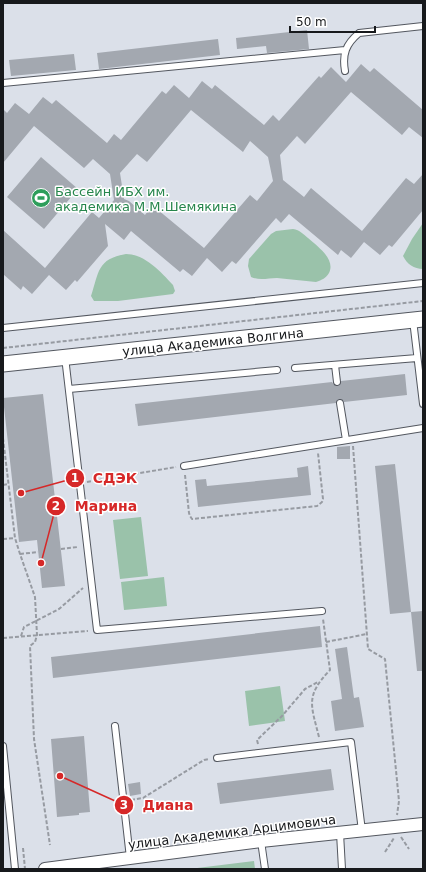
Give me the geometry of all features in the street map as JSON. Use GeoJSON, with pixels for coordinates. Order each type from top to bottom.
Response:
{"type":"FeatureCollection","features":[{"type":"Feature","properties":{"kind":"street","name":"улица Академика Волгина"},"geometry":{"type":"LineString","coordinates":[[3,364],[418,320]]}},
{"type":"Feature","properties":{"kind":"street","name":"улица Академика Арцимовича"},"geometry":{"type":"LineString","coordinates":[[45,869],[261,842],[423,824]]}},
{"type":"Feature","properties":{"kind":"lane"},"geometry":{"type":"LineString","coordinates":[[345,71],[343,61],[345,50],[351,39],[359,33],[423,26]]}},
{"type":"Feature","properties":{"kind":"lane"},"geometry":{"type":"LineString","coordinates":[[3,83],[345,50]]}},
{"type":"Feature","properties":{"kind":"lane"},"geometry":{"type":"LineString","coordinates":[[3,328],[423,283]]}},
{"type":"Feature","properties":{"kind":"lane"},"geometry":{"type":"LineString","coordinates":[[418,320],[417,358],[423,404]]}},
{"type":"Feature","properties":{"kind":"lane"},"geometry":{"type":"LineString","coordinates":[[66,357],[97,630],[322,611]]}},
{"type":"Feature","properties":{"kind":"lane"},"geometry":{"type":"LineString","coordinates":[[295,368],[417,358]]}},
{"type":"Feature","properties":{"kind":"lane"},"geometry":{"type":"LineString","coordinates":[[335,365],[337,382]]}},
{"type":"Feature","properties":{"kind":"lane"},"geometry":{"type":"LineString","coordinates":[[69,389],[277,370]]}},
{"type":"Feature","properties":{"kind":"lane"},"geometry":{"type":"LineString","coordinates":[[340,403],[349,440]]}},
{"type":"Feature","properties":{"kind":"lane"},"geometry":{"type":"LineString","coordinates":[[184,466],[423,428]]}},
{"type":"Feature","properties":{"kind":"lane"},"geometry":{"type":"LineString","coordinates":[[115,726],[130,858]]}},
{"type":"Feature","properties":{"kind":"lane"},"geometry":{"type":"LineString","coordinates":[[217,758],[351,742],[362,831]]}},
{"type":"Feature","properties":{"kind":"lane"},"geometry":{"type":"LineString","coordinates":[[3,746],[16,869]]}},
{"type":"Feature","properties":{"kind":"lane"},"geometry":{"type":"LineString","coordinates":[[340,833],[342,869]]}},
{"type":"Feature","properties":{"kind":"lane"},"geometry":{"type":"LineString","coordinates":[[261,842],[264,869]]}},
{"type":"Feature","properties":{"kind":"path"},"geometry":{"type":"LineString","coordinates":[[3,348],[423,300]]}},
{"type":"Feature","properties":{"kind":"path"},"geometry":{"type":"LineString","coordinates":[[3,438],[15,538],[35,597],[37,635],[35,642],[30,646],[34,739],[50,845]]}},
{"type":"Feature","properties":{"kind":"path"},"geometry":{"type":"LineString","coordinates":[[349,440],[368,634],[368,649],[385,659],[398,801],[396,819]]}},
{"type":"Feature","properties":{"kind":"path"},"geometry":{"type":"LineString","coordinates":[[80,483],[184,466],[189,513],[192,519],[317,506],[323,499],[317,445]]}},
{"type":"Feature","properties":{"kind":"path"},"geometry":{"type":"LineString","coordinates":[[3,485],[9,484]]}},
{"type":"Feature","properties":{"kind":"path"},"geometry":{"type":"LineString","coordinates":[[3,539],[15,538]]}},
{"type":"Feature","properties":{"kind":"path"},"geometry":{"type":"LineString","coordinates":[[61,549],[88,546]]}},
{"type":"Feature","properties":{"kind":"path"},"geometry":{"type":"LineString","coordinates":[[20,554],[38,552]]}},
{"type":"Feature","properties":{"kind":"path"},"geometry":{"type":"LineString","coordinates":[[22,636],[24,627],[59,609],[92,581]]}},
{"type":"Feature","properties":{"kind":"path"},"geometry":{"type":"LineString","coordinates":[[257,740],[282,716],[304,689],[319,681],[330,670],[322,611]]}},
{"type":"Feature","properties":{"kind":"path"},"geometry":{"type":"LineString","coordinates":[[3,638],[97,630]]}},
{"type":"Feature","properties":{"kind":"path"},"geometry":{"type":"LineString","coordinates":[[326,642],[368,634]]}},
{"type":"Feature","properties":{"kind":"path"},"geometry":{"type":"LineString","coordinates":[[319,681],[313,694],[312,708],[322,746]]}},
{"type":"Feature","properties":{"kind":"path"},"geometry":{"type":"LineString","coordinates":[[124,802],[143,798],[204,760],[217,758]]}},
{"type":"Feature","properties":{"kind":"path"},"geometry":{"type":"LineString","coordinates":[[404,842],[409,849]]}},
{"type":"Feature","properties":{"kind":"path"},"geometry":{"type":"LineString","coordinates":[[385,852],[390,844]]}},
{"type":"Feature","properties":{"kind":"path"},"geometry":{"type":"LineString","coordinates":[[23,848],[25,869]]}},
{"type":"Feature","properties":{"kind":"green space"},"geometry":{"type":"Polygon","coordinates":[[[423,223],[423,269],[411,266],[403,256],[423,223]]]}},
{"type":"Feature","properties":{"kind":"green space"},"geometry":{"type":"Polygon","coordinates":[[[293,229],[298,230],[303,234],[328,258],[330,268],[327,276],[316,282],[277,278],[258,279],[251,277],[248,266],[249,259],[271,234],[276,231],[293,229]]]}},
{"type":"Feature","properties":{"kind":"green space"},"geometry":{"type":"Polygon","coordinates":[[[126,254],[140,257],[158,269],[173,285],[175,291],[173,294],[118,301],[94,301],[91,296],[98,273],[104,263],[116,256],[126,254]]]}},
{"type":"Feature","properties":{"kind":"green space"},"geometry":{"type":"Polygon","coordinates":[[[141,517],[148,576],[120,579],[113,520],[141,517]]]}},
{"type":"Feature","properties":{"kind":"green space"},"geometry":{"type":"Polygon","coordinates":[[[164,577],[167,606],[124,610],[121,582],[164,577]]]}},
{"type":"Feature","properties":{"kind":"green space"},"geometry":{"type":"Polygon","coordinates":[[[280,686],[285,721],[249,726],[245,691],[280,686]]]}},
{"type":"Feature","properties":{"kind":"green space"},"geometry":{"type":"Polygon","coordinates":[[[254,861],[255,869],[189,869],[254,861]]]}},
{"type":"Feature","properties":{"kind":"building"},"geometry":{"type":"Polygon","coordinates":[[[307,30],[309,49],[267,53],[266,46],[237,49],[236,38],[307,30]]]}},
{"type":"Feature","properties":{"kind":"building"},"geometry":{"type":"Polygon","coordinates":[[[218,39],[220,55],[99,69],[97,53],[218,39]]]}},
{"type":"Feature","properties":{"kind":"building"},"geometry":{"type":"Polygon","coordinates":[[[74,54],[76,70],[11,76],[9,60],[74,54]]]}},
{"type":"Feature","properties":{"kind":"building"},"geometry":{"type":"Polygon","coordinates":[[[361,64],[370,72],[374,68],[423,110],[423,138],[409,127],[402,135],[351,92],[305,144],[297,136],[280,155],[283,180],[304,197],[311,188],[362,231],[406,178],[414,184],[423,174],[423,210],[392,247],[389,245],[380,255],[364,242],[351,258],[341,250],[338,255],[289,214],[281,223],[276,218],[236,264],[232,261],[222,272],[207,258],[192,276],[183,269],[180,272],[131,231],[124,240],[105,224],[108,246],[77,282],[75,280],[66,290],[49,275],[32,294],[23,286],[21,290],[3,274],[3,230],[45,268],[92,212],[99,218],[114,200],[110,174],[93,159],[84,168],[34,126],[3,163],[3,109],[7,113],[15,103],[29,114],[43,97],[52,104],[56,100],[107,143],[114,134],[121,140],[162,91],[166,94],[174,85],[189,98],[202,81],[212,89],[215,85],[264,125],[273,115],[279,121],[319,76],[321,78],[331,67],[346,82],[361,64]],[[191,110],[147,162],[137,154],[120,173],[124,199],[129,201],[145,215],[152,205],[204,248],[250,195],[257,201],[273,181],[268,157],[250,141],[243,152],[191,110]]]}},
{"type":"Feature","properties":{"kind":"building"},"geometry":{"type":"Polygon","coordinates":[[[41,157],[78,189],[44,229],[7,197],[41,157]]]}},
{"type":"Feature","properties":{"kind":"building"},"geometry":{"type":"Polygon","coordinates":[[[405,374],[407,395],[344,402],[340,399],[337,400],[336,403],[138,426],[135,404],[332,382],[337,386],[340,385],[341,381],[405,374]]]}},
{"type":"Feature","properties":{"kind":"building"},"geometry":{"type":"Polygon","coordinates":[[[43,394],[65,586],[42,588],[37,540],[19,542],[3,398],[43,394]]]}},
{"type":"Feature","properties":{"kind":"building"},"geometry":{"type":"Polygon","coordinates":[[[350,446],[350,459],[337,459],[337,447],[350,446]]]}},
{"type":"Feature","properties":{"kind":"building"},"geometry":{"type":"Polygon","coordinates":[[[395,464],[411,612],[390,614],[375,466],[395,464]]]}},
{"type":"Feature","properties":{"kind":"building"},"geometry":{"type":"Polygon","coordinates":[[[308,466],[311,495],[198,507],[195,480],[206,479],[207,486],[298,477],[297,468],[308,466]]]}},
{"type":"Feature","properties":{"kind":"building"},"geometry":{"type":"Polygon","coordinates":[[[423,611],[423,671],[417,671],[411,612],[423,611]]]}},
{"type":"Feature","properties":{"kind":"building"},"geometry":{"type":"Polygon","coordinates":[[[320,626],[322,647],[53,678],[51,657],[320,626]]]}},
{"type":"Feature","properties":{"kind":"building"},"geometry":{"type":"Polygon","coordinates":[[[347,647],[354,698],[359,697],[364,727],[335,731],[331,701],[342,699],[335,649],[347,647]]]}},
{"type":"Feature","properties":{"kind":"building"},"geometry":{"type":"Polygon","coordinates":[[[84,736],[90,812],[79,813],[79,815],[57,817],[51,739],[84,736]]]}},
{"type":"Feature","properties":{"kind":"building"},"geometry":{"type":"Polygon","coordinates":[[[331,769],[334,790],[220,804],[217,783],[331,769]]]}},
{"type":"Feature","properties":{"kind":"building"},"geometry":{"type":"Polygon","coordinates":[[[140,782],[141,794],[130,796],[128,784],[140,782]]]}},
{"type":"Feature","properties":{"kind":"place","name":"Бассейн ИБХ им. академика М.М.Шемякина"},"geometry":{"type":"Point","coordinates":[41,198]}},
{"type":"Feature","properties":{"kind":"place","name":"СДЭК"},"geometry":{"type":"Point","coordinates":[21,493]}},
{"type":"Feature","properties":{"kind":"place","name":"Марина"},"geometry":{"type":"Point","coordinates":[41,563]}},
{"type":"Feature","properties":{"kind":"place","name":"Диана"},"geometry":{"type":"Point","coordinates":[60,776]}}]}
